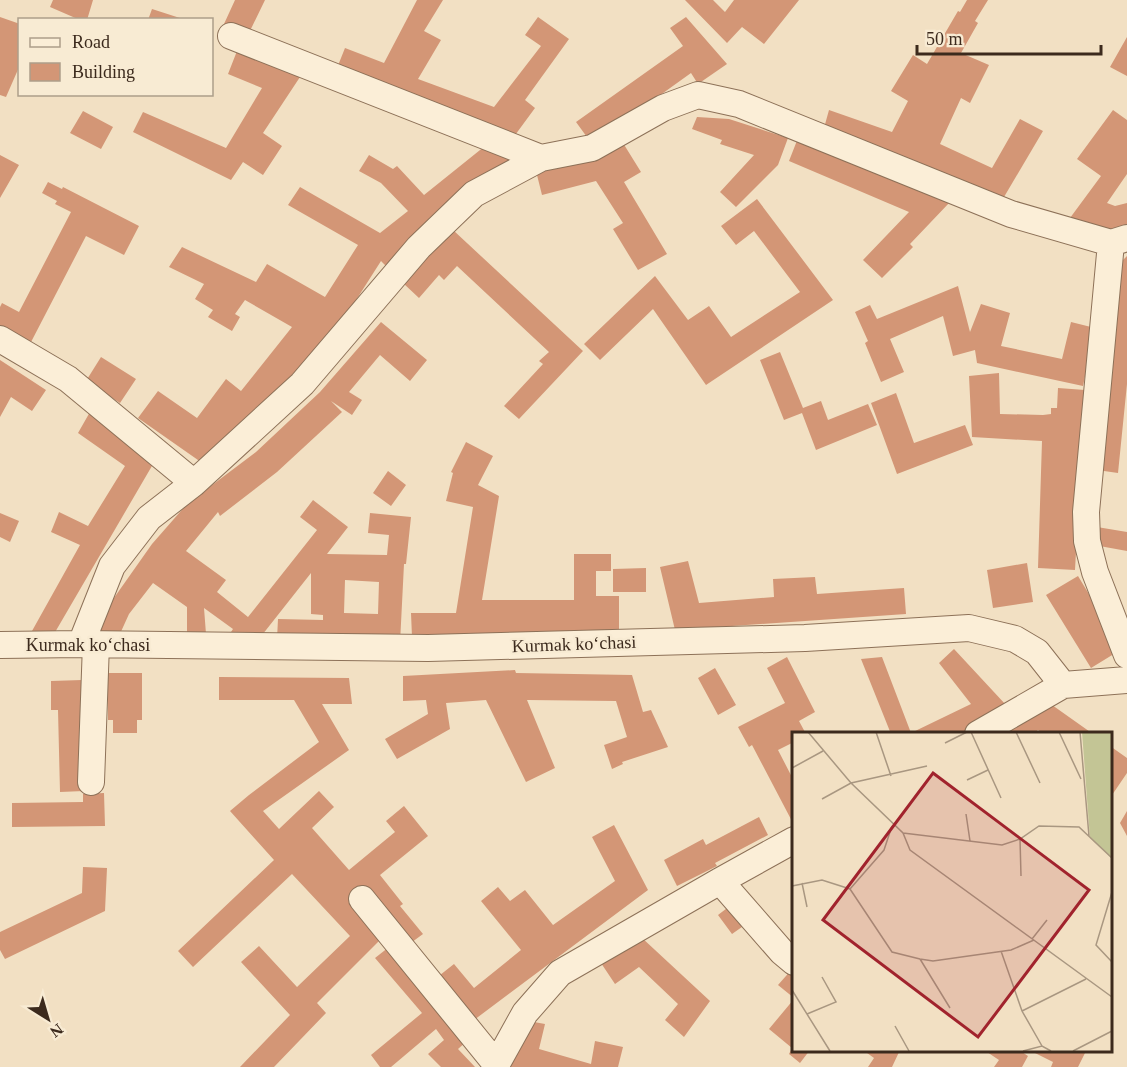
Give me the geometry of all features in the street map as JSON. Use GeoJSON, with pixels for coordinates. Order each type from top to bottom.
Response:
{"type":"FeatureCollection","features":[{"type":"Feature","properties":{"kind":"street"},"geometry":{"type":"LineString","coordinates":[[231,36],[541,158]]}},
{"type":"Feature","properties":{"kind":"street"},"geometry":{"type":"LineString","coordinates":[[91,782],[89,644],[112,566],[149,518],[194,483],[302,384],[419,247],[474,194],[541,158],[592,148],[663,108],[698,95],[739,104],[1011,214],[1119,240],[1086,512],[1087,541],[1095,572],[1127,655]]}},
{"type":"Feature","properties":{"kind":"street"},"geometry":{"type":"LineString","coordinates":[[0,339],[68,379],[194,483]]}},
{"type":"Feature","properties":{"kind":"street","name":"Kurmak koʻchasi"},"geometry":{"type":"LineString","coordinates":[[0,645],[428,648],[805,638],[969,628],[1015,639],[1037,652],[1063,685]]}},
{"type":"Feature","properties":{"kind":"street"},"geometry":{"type":"LineString","coordinates":[[981,732],[1063,685],[1127,680]]}},
{"type":"Feature","properties":{"kind":"street"},"geometry":{"type":"LineString","coordinates":[[362,899],[496,1066],[525,1012],[561,973],[792,841]]}},
{"type":"Feature","properties":{"kind":"street"},"geometry":{"type":"LineString","coordinates":[[720,881],[782,952],[792,960]]}},
{"type":"Feature","properties":{"kind":"building"},"geometry":{"type":"Polygon","coordinates":[[[53,0],[93,0],[88,18],[75,18],[50,7],[53,0]]]}},
{"type":"Feature","properties":{"kind":"building"},"geometry":{"type":"Polygon","coordinates":[[[235,0],[265,0],[248,35],[224,24],[235,0]]]}},
{"type":"Feature","properties":{"kind":"building"},"geometry":{"type":"Polygon","coordinates":[[[417,0],[443,0],[424,31],[441,40],[418,79],[494,107],[541,46],[525,35],[538,17],[569,39],[525,100],[535,108],[510,142],[335,73],[345,48],[384,63],[417,0]]]}},
{"type":"Feature","properties":{"kind":"building"},"geometry":{"type":"Polygon","coordinates":[[[685,0],[713,0],[725,12],[734,0],[799,0],[764,44],[742,27],[727,43],[685,0]]]}},
{"type":"Feature","properties":{"kind":"building"},"geometry":{"type":"Polygon","coordinates":[[[967,0],[988,0],[975,21],[978,23],[961,53],[989,65],[970,103],[961,98],[940,144],[992,168],[1020,119],[1043,131],[1004,197],[824,128],[829,110],[892,132],[908,101],[891,91],[913,55],[927,64],[958,11],[960,12],[967,0]]]}},
{"type":"Feature","properties":{"kind":"building"},"geometry":{"type":"Polygon","coordinates":[[[152,9],[180,18],[149,18],[152,9]]]}},
{"type":"Feature","properties":{"kind":"building"},"geometry":{"type":"Polygon","coordinates":[[[0,17],[18,23],[18,70],[6,97],[0,95],[0,17]]]}},
{"type":"Feature","properties":{"kind":"building"},"geometry":{"type":"Polygon","coordinates":[[[686,17],[727,64],[698,84],[691,73],[592,144],[576,122],[683,46],[670,28],[686,17]]]}},
{"type":"Feature","properties":{"kind":"building"},"geometry":{"type":"Polygon","coordinates":[[[1127,37],[1127,76],[1110,67],[1127,37]]]}},
{"type":"Feature","properties":{"kind":"building"},"geometry":{"type":"Polygon","coordinates":[[[237,51],[300,77],[263,133],[282,146],[263,175],[243,162],[231,180],[133,132],[143,112],[226,148],[262,88],[228,74],[237,51]]]}},
{"type":"Feature","properties":{"kind":"building"},"geometry":{"type":"Polygon","coordinates":[[[1113,110],[1127,120],[1127,174],[1107,203],[1115,206],[1127,203],[1127,230],[1115,233],[1070,218],[1101,176],[1077,159],[1113,110]]]}},
{"type":"Feature","properties":{"kind":"building"},"geometry":{"type":"Polygon","coordinates":[[[83,111],[113,127],[101,149],[70,133],[83,111]]]}},
{"type":"Feature","properties":{"kind":"building"},"geometry":{"type":"Polygon","coordinates":[[[697,117],[729,119],[788,138],[778,165],[736,207],[720,192],[754,155],[720,144],[722,140],[692,129],[697,117]]]}},
{"type":"Feature","properties":{"kind":"building"},"geometry":{"type":"Polygon","coordinates":[[[798,138],[950,202],[910,244],[913,247],[882,278],[863,260],[909,212],[789,161],[798,138]]]}},
{"type":"Feature","properties":{"kind":"building"},"geometry":{"type":"Polygon","coordinates":[[[490,142],[516,156],[386,266],[381,261],[337,330],[208,467],[138,418],[158,391],[197,418],[226,379],[241,391],[292,327],[245,300],[235,314],[240,317],[232,331],[208,317],[213,310],[195,299],[204,284],[169,267],[182,247],[256,282],[267,264],[325,297],[358,245],[288,205],[300,187],[380,233],[408,211],[381,183],[359,171],[369,155],[393,169],[397,166],[424,195],[490,142]]]}},
{"type":"Feature","properties":{"kind":"building"},"geometry":{"type":"Polygon","coordinates":[[[623,143],[641,172],[624,182],[667,254],[638,270],[613,229],[623,223],[596,181],[542,195],[536,171],[623,143]]]}},
{"type":"Feature","properties":{"kind":"building"},"geometry":{"type":"Polygon","coordinates":[[[0,155],[19,165],[0,198],[0,155]]]}},
{"type":"Feature","properties":{"kind":"building"},"geometry":{"type":"Polygon","coordinates":[[[48,182],[62,189],[63,187],[139,226],[124,255],[86,236],[30,344],[0,328],[0,307],[2,303],[19,312],[71,212],[55,204],[57,201],[42,193],[48,182]]]}},
{"type":"Feature","properties":{"kind":"building"},"geometry":{"type":"Polygon","coordinates":[[[757,199],[833,300],[706,385],[653,309],[600,360],[584,344],[655,276],[688,320],[709,306],[731,337],[800,292],[754,231],[736,245],[721,226],[757,199]]]}},
{"type":"Feature","properties":{"kind":"building"},"geometry":{"type":"Polygon","coordinates":[[[453,230],[583,351],[519,419],[504,406],[543,364],[539,361],[549,352],[457,266],[444,280],[439,275],[419,298],[403,283],[453,230]]]}},
{"type":"Feature","properties":{"kind":"building"},"geometry":{"type":"Polygon","coordinates":[[[1127,256],[1127,384],[1118,473],[1097,470],[1109,347],[1122,261],[1127,256]]]}},
{"type":"Feature","properties":{"kind":"building"},"geometry":{"type":"Polygon","coordinates":[[[958,286],[970,332],[981,304],[1010,313],[1001,346],[1062,359],[1071,322],[1095,328],[1083,386],[977,363],[975,350],[953,356],[943,316],[890,339],[904,372],[881,382],[865,343],[868,341],[855,312],[870,305],[877,319],[958,286]]]}},
{"type":"Feature","properties":{"kind":"building"},"geometry":{"type":"Polygon","coordinates":[[[381,322],[427,360],[410,381],[380,355],[349,392],[362,400],[352,415],[331,401],[342,412],[277,472],[220,516],[218,512],[186,551],[226,580],[217,592],[248,617],[317,530],[300,517],[313,500],[348,527],[327,554],[387,555],[389,535],[368,533],[370,513],[411,517],[406,564],[404,564],[400,643],[277,639],[278,619],[323,620],[323,615],[311,614],[311,573],[255,644],[225,641],[233,629],[204,608],[206,634],[187,634],[187,607],[153,583],[129,614],[119,636],[100,632],[109,605],[152,544],[187,504],[256,452],[320,392],[381,322]],[[345,580],[344,613],[378,614],[379,582],[345,580]]]}},
{"type":"Feature","properties":{"kind":"building"},"geometry":{"type":"Polygon","coordinates":[[[780,352],[803,408],[821,401],[828,420],[868,404],[877,425],[816,450],[802,413],[784,420],[760,360],[780,352]]]}},
{"type":"Feature","properties":{"kind":"building"},"geometry":{"type":"Polygon","coordinates":[[[101,357],[136,379],[120,403],[86,381],[101,357]]]}},
{"type":"Feature","properties":{"kind":"building"},"geometry":{"type":"Polygon","coordinates":[[[0,360],[46,390],[32,411],[11,397],[0,417],[0,360]]]}},
{"type":"Feature","properties":{"kind":"building"},"geometry":{"type":"Polygon","coordinates":[[[999,373],[1000,414],[1051,414],[1051,408],[1057,408],[1058,388],[1085,390],[1075,570],[1038,568],[1042,441],[972,437],[969,376],[999,373]]]}},
{"type":"Feature","properties":{"kind":"building"},"geometry":{"type":"Polygon","coordinates":[[[896,393],[914,443],[965,425],[973,445],[897,474],[871,403],[896,393]]]}},
{"type":"Feature","properties":{"kind":"building"},"geometry":{"type":"Polygon","coordinates":[[[90,412],[156,459],[54,634],[32,631],[80,545],[51,532],[59,512],[88,526],[125,466],[78,433],[90,412]]]}},
{"type":"Feature","properties":{"kind":"building"},"geometry":{"type":"Polygon","coordinates":[[[466,442],[493,456],[478,485],[499,496],[482,600],[574,600],[574,554],[611,554],[611,571],[596,571],[596,596],[619,596],[619,634],[477,634],[476,641],[412,637],[411,613],[456,613],[473,507],[446,501],[453,473],[451,472],[466,442]]]}},
{"type":"Feature","properties":{"kind":"building"},"geometry":{"type":"Polygon","coordinates":[[[388,471],[406,485],[391,506],[373,493],[388,471]]]}},
{"type":"Feature","properties":{"kind":"building"},"geometry":{"type":"Polygon","coordinates":[[[0,513],[19,521],[10,542],[0,537],[0,513]]]}},
{"type":"Feature","properties":{"kind":"building"},"geometry":{"type":"Polygon","coordinates":[[[1097,527],[1127,532],[1127,551],[1094,545],[1097,527]]]}},
{"type":"Feature","properties":{"kind":"building"},"geometry":{"type":"Polygon","coordinates":[[[688,561],[699,603],[774,597],[773,579],[815,577],[817,594],[904,588],[906,614],[675,630],[660,567],[688,561]]]}},
{"type":"Feature","properties":{"kind":"building"},"geometry":{"type":"Polygon","coordinates":[[[1027,563],[1033,602],[993,608],[987,570],[1027,563]]]}},
{"type":"Feature","properties":{"kind":"building"},"geometry":{"type":"Polygon","coordinates":[[[646,568],[646,592],[613,592],[613,569],[646,568]]]}},
{"type":"Feature","properties":{"kind":"building"},"geometry":{"type":"Polygon","coordinates":[[[1078,576],[1122,649],[1091,668],[1046,595],[1078,576]]]}},
{"type":"Feature","properties":{"kind":"building"},"geometry":{"type":"Polygon","coordinates":[[[954,649],[1006,705],[972,732],[913,732],[971,704],[939,663],[954,649]]]}},
{"type":"Feature","properties":{"kind":"building"},"geometry":{"type":"Polygon","coordinates":[[[787,657],[815,712],[799,721],[805,732],[792,732],[792,743],[778,750],[792,777],[792,821],[752,745],[749,747],[738,727],[785,703],[767,668],[787,657]]]}},
{"type":"Feature","properties":{"kind":"building"},"geometry":{"type":"Polygon","coordinates":[[[882,657],[911,732],[890,732],[861,659],[882,657]]]}},
{"type":"Feature","properties":{"kind":"building"},"geometry":{"type":"Polygon","coordinates":[[[715,668],[736,705],[718,715],[698,678],[715,668]]]}},
{"type":"Feature","properties":{"kind":"building"},"geometry":{"type":"Polygon","coordinates":[[[515,670],[516,673],[632,675],[643,712],[651,710],[668,747],[622,762],[623,764],[612,769],[604,745],[627,737],[616,701],[527,700],[555,768],[526,782],[486,700],[446,703],[450,729],[397,759],[385,739],[428,714],[426,700],[403,701],[403,676],[515,670]]]}},
{"type":"Feature","properties":{"kind":"building"},"geometry":{"type":"Polygon","coordinates":[[[108,673],[142,673],[142,720],[137,720],[137,733],[113,733],[113,720],[108,720],[108,673]]]}},
{"type":"Feature","properties":{"kind":"building"},"geometry":{"type":"Polygon","coordinates":[[[219,677],[349,678],[352,704],[322,704],[349,750],[263,811],[279,829],[319,791],[334,807],[312,828],[349,870],[395,832],[386,821],[404,806],[428,836],[380,875],[403,904],[400,906],[423,934],[408,945],[363,889],[349,899],[385,935],[317,1003],[326,1013],[274,1067],[240,1067],[290,1015],[241,962],[259,946],[297,987],[350,936],[292,874],[193,967],[178,951],[274,860],[230,811],[319,742],[294,700],[219,700],[219,677]]]}},
{"type":"Feature","properties":{"kind":"building"},"geometry":{"type":"Polygon","coordinates":[[[82,680],[84,791],[60,792],[58,710],[51,710],[51,681],[82,680]]]}},
{"type":"Feature","properties":{"kind":"building"},"geometry":{"type":"Polygon","coordinates":[[[1045,700],[1090,732],[1041,732],[1038,730],[1036,732],[999,732],[1045,700]]]}},
{"type":"Feature","properties":{"kind":"building"},"geometry":{"type":"Polygon","coordinates":[[[1112,747],[1127,758],[1127,773],[1112,795],[1112,747]]]}},
{"type":"Feature","properties":{"kind":"building"},"geometry":{"type":"Polygon","coordinates":[[[104,793],[105,826],[12,827],[12,803],[83,802],[83,794],[104,793]]]}},
{"type":"Feature","properties":{"kind":"building"},"geometry":{"type":"Polygon","coordinates":[[[1127,811],[1127,836],[1120,823],[1127,811]]]}},
{"type":"Feature","properties":{"kind":"building"},"geometry":{"type":"Polygon","coordinates":[[[759,817],[768,835],[715,863],[717,866],[677,886],[664,860],[703,839],[706,845],[759,817]]]}},
{"type":"Feature","properties":{"kind":"building"},"geometry":{"type":"Polygon","coordinates":[[[614,825],[648,890],[470,1023],[435,979],[454,964],[474,988],[521,950],[481,901],[498,887],[510,901],[525,890],[553,925],[615,881],[592,837],[614,825]]]}},
{"type":"Feature","properties":{"kind":"building"},"geometry":{"type":"Polygon","coordinates":[[[83,867],[107,868],[105,911],[5,959],[0,950],[0,932],[82,893],[83,867]]]}},
{"type":"Feature","properties":{"kind":"building"},"geometry":{"type":"Polygon","coordinates":[[[735,902],[749,922],[732,934],[718,915],[735,902]]]}},
{"type":"Feature","properties":{"kind":"building"},"geometry":{"type":"Polygon","coordinates":[[[641,937],[710,1001],[684,1037],[665,1020],[678,1004],[639,967],[615,984],[601,963],[641,937]]]}},
{"type":"Feature","properties":{"kind":"building"},"geometry":{"type":"Polygon","coordinates":[[[389,947],[467,1041],[458,1049],[475,1067],[441,1067],[428,1054],[444,1040],[436,1029],[391,1067],[380,1067],[371,1055],[422,1013],[375,958],[389,947]]]}},
{"type":"Feature","properties":{"kind":"building"},"geometry":{"type":"Polygon","coordinates":[[[792,969],[792,996],[778,985],[792,969]]]}},
{"type":"Feature","properties":{"kind":"building"},"geometry":{"type":"Polygon","coordinates":[[[792,1001],[792,1048],[769,1029],[792,1001]]]}},
{"type":"Feature","properties":{"kind":"building"},"geometry":{"type":"Polygon","coordinates":[[[534,1022],[545,1024],[539,1049],[591,1064],[595,1041],[623,1047],[618,1067],[510,1067],[514,1046],[534,1022]]]}},
{"type":"Feature","properties":{"kind":"building"},"geometry":{"type":"Polygon","coordinates":[[[792,1048],[792,1052],[808,1052],[800,1063],[789,1054],[792,1048]]]}},
{"type":"Feature","properties":{"kind":"building"},"geometry":{"type":"Polygon","coordinates":[[[866,1052],[899,1052],[892,1067],[868,1067],[874,1058],[866,1052]]]}},
{"type":"Feature","properties":{"kind":"building"},"geometry":{"type":"Polygon","coordinates":[[[987,1052],[1022,1052],[1028,1056],[1022,1067],[994,1067],[999,1060],[987,1052]]]}},
{"type":"Feature","properties":{"kind":"building"},"geometry":{"type":"Polygon","coordinates":[[[1033,1052],[1085,1053],[1078,1067],[1051,1067],[1053,1062],[1033,1052]]]}}]}
